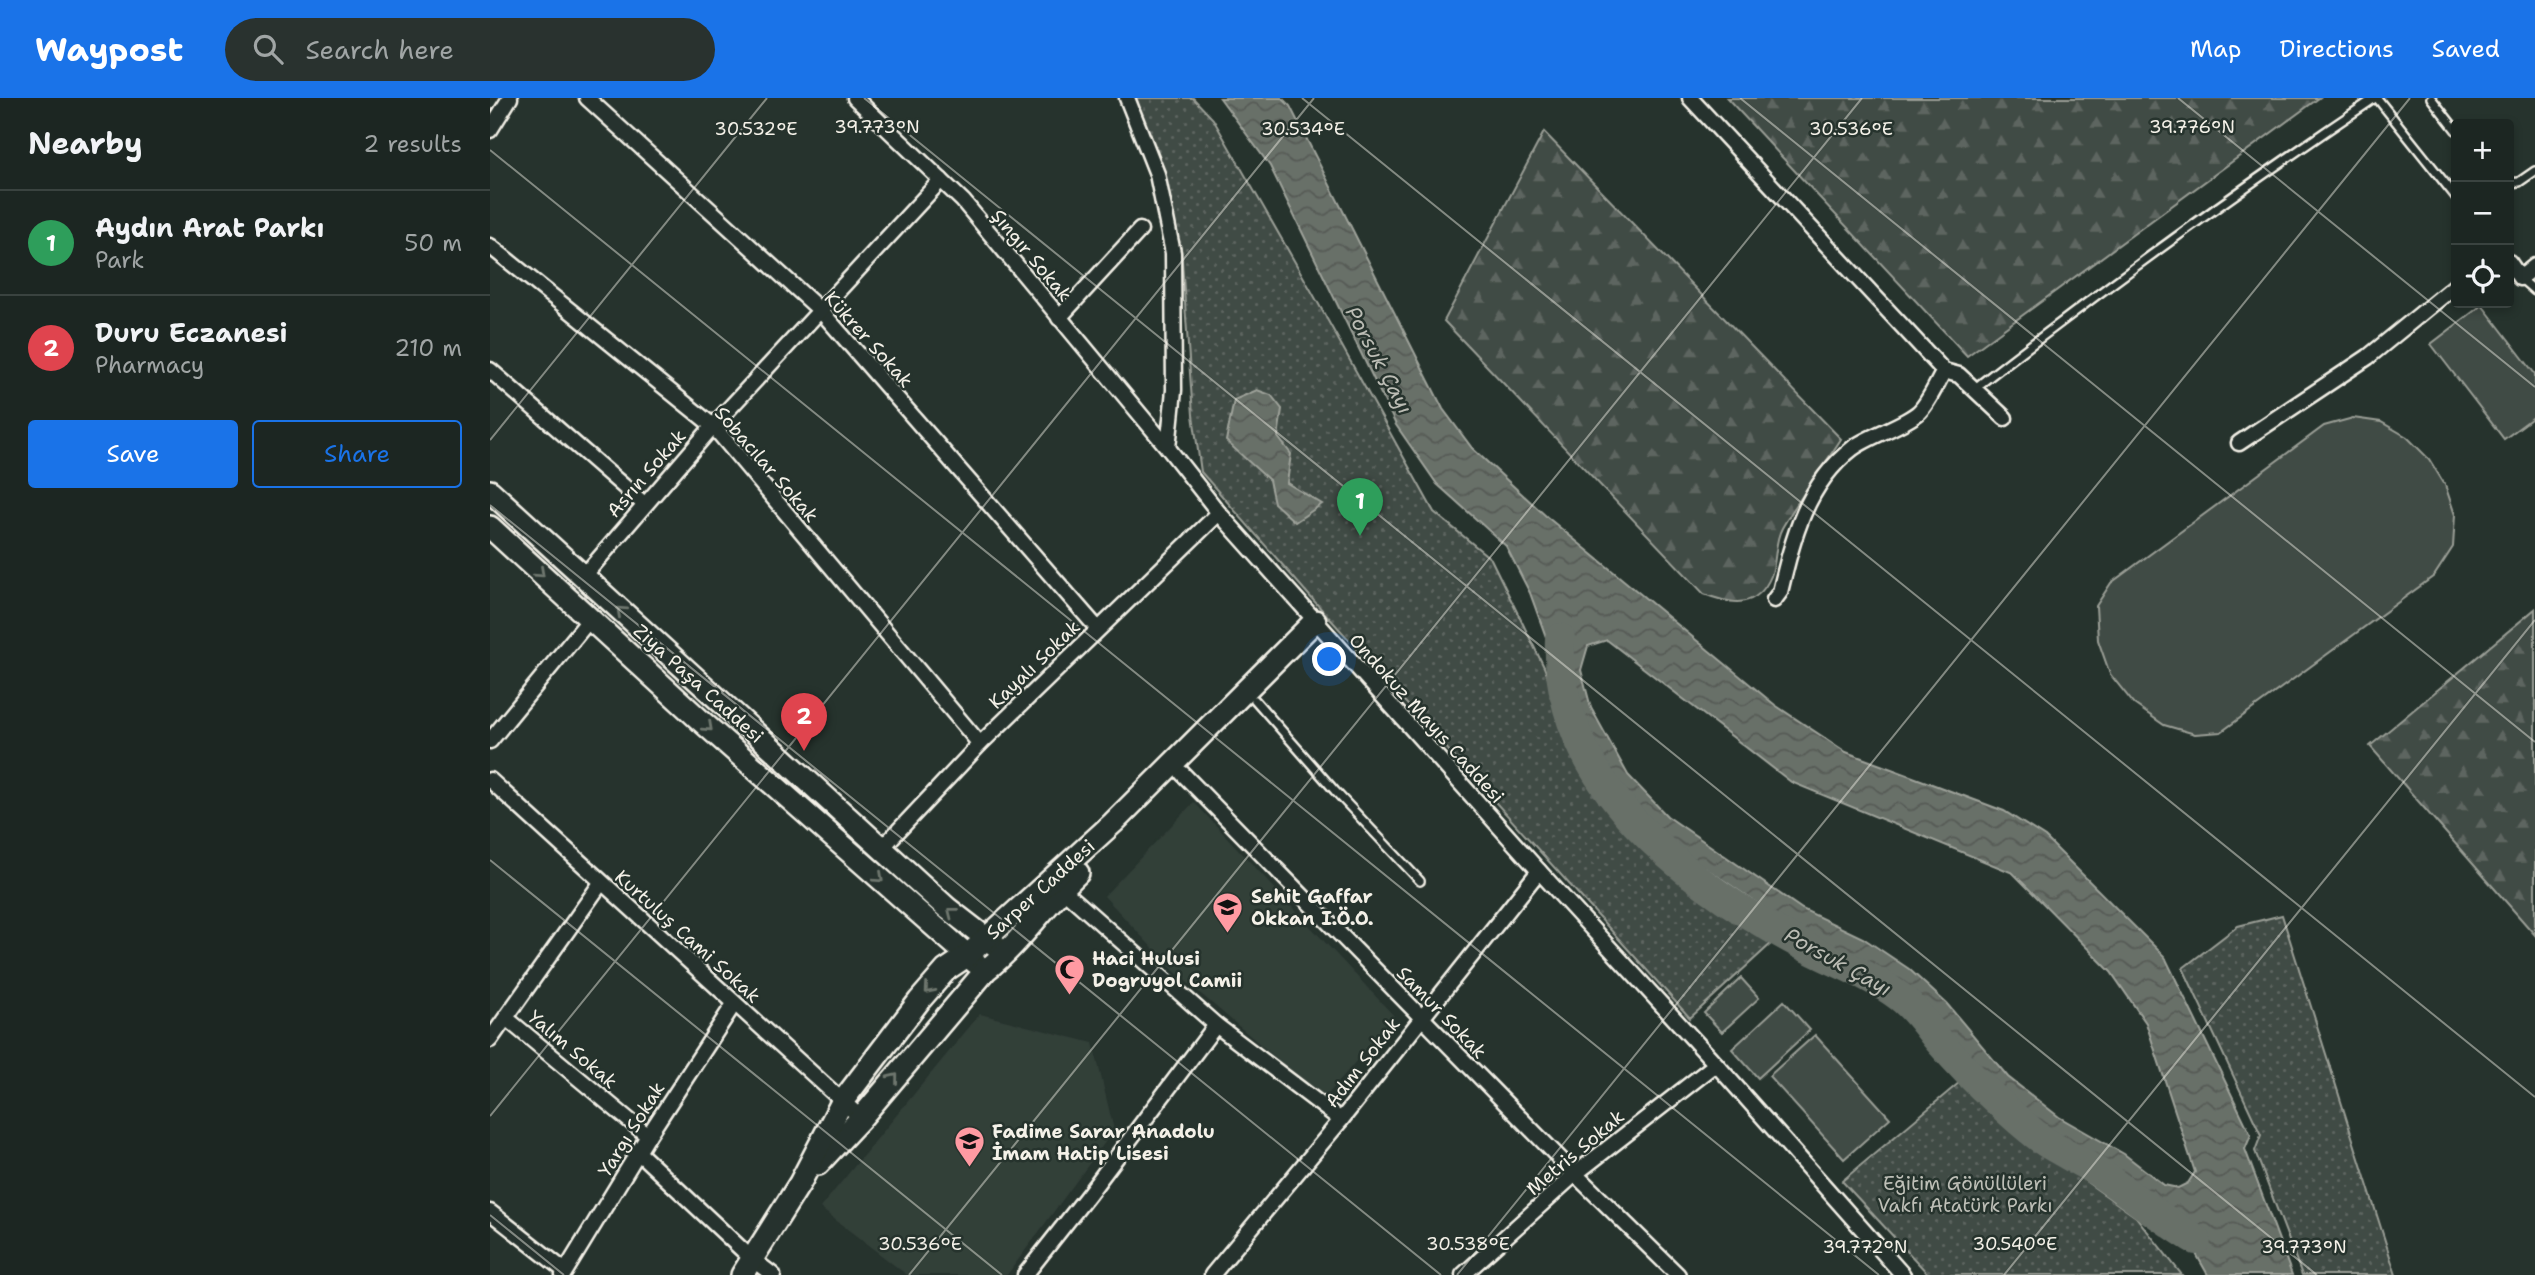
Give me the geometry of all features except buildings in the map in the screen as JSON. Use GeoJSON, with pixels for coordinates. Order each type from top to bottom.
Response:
{"type":"FeatureCollection","features":[{"type":"Feature","properties":{"kind":"main road","name":"Ziya Paşa Caddesi"},"geometry":{"type":"LineString","coordinates":[[490,491],[947,908],[1006,955]]}},
{"type":"Feature","properties":{"kind":"main road","name":"Ziya Paşa Caddesi"},"geometry":{"type":"LineString","coordinates":[[490,527],[986,971]]}},
{"type":"Feature","properties":{"kind":"main road","name":"Sarper Caddesi"},"geometry":{"type":"LineString","coordinates":[[800,1184],[861,1118],[986,971],[1006,955],[1061,888],[1255,701],[1319,627]]}},
{"type":"Feature","properties":{"kind":"main road","name":"Sarper Caddesi"},"geometry":{"type":"LineString","coordinates":[[747,1267],[800,1184],[842,1102],[928,990],[946,970],[967,956],[1112,823],[1319,627]]}},
{"type":"Feature","properties":{"kind":"street"},"geometry":{"type":"LineString","coordinates":[[490,130],[510,98]]}},
{"type":"Feature","properties":{"kind":"street","name":"Kükrer Sokak"},"geometry":{"type":"LineString","coordinates":[[587,98],[820,310],[1098,629]]}},
{"type":"Feature","properties":{"kind":"street","name":"Şıngır Sokak"},"geometry":{"type":"LineString","coordinates":[[855,98],[963,201],[1167,448]]}},
{"type":"Feature","properties":{"kind":"street"},"geometry":{"type":"LineString","coordinates":[[1127,98],[1157,174],[1173,253],[1174,390],[1167,448]]}},
{"type":"Feature","properties":{"kind":"street"},"geometry":{"type":"LineString","coordinates":[[1690,98],[1944,371],[1959,375],[2005,418]]}},
{"type":"Feature","properties":{"kind":"street","name":"Asrın Sokak"},"geometry":{"type":"LineString","coordinates":[[583,577],[713,426],[941,180]]}},
{"type":"Feature","properties":{"kind":"street"},"geometry":{"type":"LineString","coordinates":[[1059,318],[1140,230]]}},
{"type":"Feature","properties":{"kind":"street","name":"Sobacılar Sokak"},"geometry":{"type":"LineString","coordinates":[[490,246],[713,426],[979,744]]}},
{"type":"Feature","properties":{"kind":"street"},"geometry":{"type":"LineString","coordinates":[[2514,269],[2521,278],[2535,266]]}},
{"type":"Feature","properties":{"kind":"street"},"geometry":{"type":"LineString","coordinates":[[2239,443],[2368,357],[2451,289]]}},
{"type":"Feature","properties":{"kind":"street"},"geometry":{"type":"LineString","coordinates":[[490,370],[644,504]]}},
{"type":"Feature","properties":{"kind":"street"},"geometry":{"type":"LineString","coordinates":[[1774,600],[1780,593],[1793,537],[1808,501],[1827,473],[1854,447],[1919,412],[1944,371]]}},
{"type":"Feature","properties":{"kind":"street","name":"Ondokuz Mayıs Caddesi"},"geometry":{"type":"LineString","coordinates":[[1167,448],[1219,513],[1319,627],[1716,1064],[1903,1275]]}},
{"type":"Feature","properties":{"kind":"street","name":"Kayalı Sokak"},"geometry":{"type":"LineString","coordinates":[[882,848],[979,744],[1219,513]]}},
{"type":"Feature","properties":{"kind":"street"},"geometry":{"type":"LineString","coordinates":[[490,741],[590,619]]}},
{"type":"Feature","properties":{"kind":"street","name":"Samur Sokak"},"geometry":{"type":"LineString","coordinates":[[1182,772],[1421,1018],[1678,1275]]}},
{"type":"Feature","properties":{"kind":"street","name":"Kurtuluş Cami Sokak"},"geometry":{"type":"LineString","coordinates":[[490,780],[861,1118]]}},
{"type":"Feature","properties":{"kind":"street","name":"Adım Sokak"},"geometry":{"type":"LineString","coordinates":[[1212,1275],[1341,1120],[1539,871]]}},
{"type":"Feature","properties":{"kind":"street"},"geometry":{"type":"LineString","coordinates":[[490,1040],[601,883]]}},
{"type":"Feature","properties":{"kind":"street"},"geometry":{"type":"LineString","coordinates":[[1061,888],[1216,1025],[1341,1120]]}},
{"type":"Feature","properties":{"kind":"street","name":"Yargı Sokak"},"geometry":{"type":"LineString","coordinates":[[564,1273],[648,1136],[734,1004]]}},
{"type":"Feature","properties":{"kind":"street","name":"Yalım Sokak"},"geometry":{"type":"LineString","coordinates":[[506,1018],[648,1136]]}},
{"type":"Feature","properties":{"kind":"street"},"geometry":{"type":"LineString","coordinates":[[1025,1275],[1216,1025]]}},
{"type":"Feature","properties":{"kind":"street","name":"Metris Sokak"},"geometry":{"type":"LineString","coordinates":[[1463,1275],[1575,1174],[1716,1064]]}},
{"type":"Feature","properties":{"kind":"street"},"geometry":{"type":"LineString","coordinates":[[638,1152],[747,1267],[773,1275]]}},
{"type":"Feature","properties":{"kind":"street"},"geometry":{"type":"LineString","coordinates":[[490,1212],[564,1273]]}},
{"type":"Feature","properties":{"kind":"street"},"geometry":{"type":"LineString","coordinates":[[1655,1275],[1666,1262]]}},
{"type":"Feature","properties":{"kind":"lane"},"geometry":{"type":"LineString","coordinates":[[1975,388],[2073,312],[2235,194],[2376,98],[2451,191]]}},
{"type":"Feature","properties":{"kind":"lane"},"geometry":{"type":"LineString","coordinates":[[2431,98],[2451,124]]}},
{"type":"Feature","properties":{"kind":"lane"},"geometry":{"type":"LineString","coordinates":[[2514,182],[2535,171]]}},
{"type":"Feature","properties":{"kind":"lane"},"geometry":{"type":"LineString","coordinates":[[2521,278],[2535,291]]}},
{"type":"Feature","properties":{"kind":"lane"},"geometry":{"type":"LineString","coordinates":[[1255,701],[1420,881]]}},
{"type":"Feature","properties":{"kind":"shaded area","name":"Sehit Gaffar Okkan I.Ö.O."},"geometry":{"type":"Polygon","coordinates":[[[1194,802],[1394,1016],[1324,1099],[1174,971],[1104,896],[1194,802]]]}},
{"type":"Feature","properties":{"kind":"shaded area","name":"Fadime Sarar Anadolu İmam Hatip Lisesi"},"geometry":{"type":"Polygon","coordinates":[[[980,1014],[1093,1043],[1114,1130],[1007,1275],[907,1275],[820,1208],[980,1014]]]}},
{"type":"Feature","properties":{"kind":"green space"},"geometry":{"type":"Polygon","coordinates":[[[1127,98],[1193,98],[1213,119],[1434,512],[1491,559],[1544,667],[1584,773],[1665,862],[1774,941],[1690,1018],[1201,472],[1193,415],[1181,248],[1127,98]]]}},
{"type":"Feature","properties":{"kind":"green space"},"geometry":{"type":"Polygon","coordinates":[[[1727,98],[2319,98],[1967,356],[1727,98]]]}},
{"type":"Feature","properties":{"kind":"green space"},"geometry":{"type":"Polygon","coordinates":[[[1544,132],[1841,439],[1782,528],[1771,576],[1759,594],[1751,599],[1734,602],[1704,594],[1444,321],[1544,132]]]}},
{"type":"Feature","properties":{"kind":"green space"},"geometry":{"type":"Polygon","coordinates":[[[2478,308],[2484,308],[2535,374],[2535,416],[2504,439],[2431,344],[2478,308]]]}},
{"type":"Feature","properties":{"kind":"green space"},"geometry":{"type":"Polygon","coordinates":[[[2353,418],[2381,422],[2407,437],[2429,459],[2445,485],[2455,515],[2453,547],[2434,576],[2221,732],[2195,734],[2164,725],[2134,704],[2110,674],[2098,640],[2096,606],[2111,583],[2324,426],[2353,418]]]}},
{"type":"Feature","properties":{"kind":"green space"},"geometry":{"type":"Polygon","coordinates":[[[2535,609],[2535,935],[2370,746],[2535,609]]]}},
{"type":"Feature","properties":{"kind":"green space"},"geometry":{"type":"Polygon","coordinates":[[[2282,915],[2396,1275],[2302,1275],[2255,1151],[2261,1135],[2183,968],[2238,926],[2282,915]]]}},
{"type":"Feature","properties":{"kind":"green space"},"geometry":{"type":"Polygon","coordinates":[[[1741,978],[1759,998],[1722,1032],[1704,1013],[1741,978]]]}},
{"type":"Feature","properties":{"kind":"green space"},"geometry":{"type":"Polygon","coordinates":[[[1784,1001],[1810,1030],[1758,1078],[1732,1049],[1784,1001]]]}},
{"type":"Feature","properties":{"kind":"green space"},"geometry":{"type":"Polygon","coordinates":[[[1815,1035],[1890,1118],[1844,1159],[1769,1076],[1815,1035]]]}},
{"type":"Feature","properties":{"kind":"green space","name":"Eğitim Gönüllüleri Vakfı Atatürk Parkı"},"geometry":{"type":"Polygon","coordinates":[[[1960,1082],[2033,1144],[2136,1217],[2182,1275],[1929,1275],[1842,1181],[1960,1082]]]}},
{"type":"Feature","properties":{"kind":"water"},"geometry":{"type":"Polygon","coordinates":[[[1220,98],[1282,98],[1290,106],[1443,409],[1472,448],[1547,517],[1775,705],[1846,752],[2004,811],[2045,837],[2165,957],[2251,1135],[2245,1149],[2292,1275],[2208,1275],[2195,1252],[2144,1200],[2093,1162],[2045,1137],[1997,1097],[1914,998],[1871,964],[1793,928],[1663,839],[1626,802],[1586,747],[1530,593],[1506,546],[1437,484],[1396,425],[1270,166],[1220,98]],[[1607,640],[1588,646],[1581,670],[1591,708],[1628,775],[1667,816],[1802,909],[1863,938],[1909,969],[1947,1004],[2008,1077],[2059,1117],[2124,1154],[2164,1185],[2178,1188],[2188,1183],[2195,1172],[2146,1023],[2111,972],[2013,873],[1791,782],[1607,640]]]}},
{"type":"Feature","properties":{"kind":"water"},"geometry":{"type":"Polygon","coordinates":[[[1257,390],[1271,395],[1282,409],[1278,437],[1291,454],[1287,483],[1322,504],[1295,522],[1274,503],[1269,480],[1226,441],[1234,400],[1257,390]]]}},
{"type":"Feature","properties":{"kind":"waterway","name":"Porsuk Çayı"},"geometry":{"type":"LineString","coordinates":[[1560,638],[1564,690],[1579,739],[1603,783],[1636,823],[1673,860],[1759,921],[1877,982],[1900,997],[1967,1072],[2029,1130],[2096,1171],[2196,1240]]}},
{"type":"Feature","properties":{"kind":"place","name":"Aydın Arat Parkı"},"geometry":{"type":"Point","coordinates":[1360,536]}},
{"type":"Feature","properties":{"kind":"place","name":"Duru Eczanesi"},"geometry":{"type":"Point","coordinates":[804,751]}},
{"type":"Feature","properties":{"kind":"place","name":"Sehit Gaffar Okkan I.Ö.O."},"geometry":{"type":"Point","coordinates":[1228,934]}},
{"type":"Feature","properties":{"kind":"place","name":"Haci Hulusi Dogruyol Camii"},"geometry":{"type":"Point","coordinates":[1069,996]}},
{"type":"Feature","properties":{"kind":"place","name":"Fadime Sarar Anadolu İmam Hatip Lisesi"},"geometry":{"type":"Point","coordinates":[969,1169]}}]}
